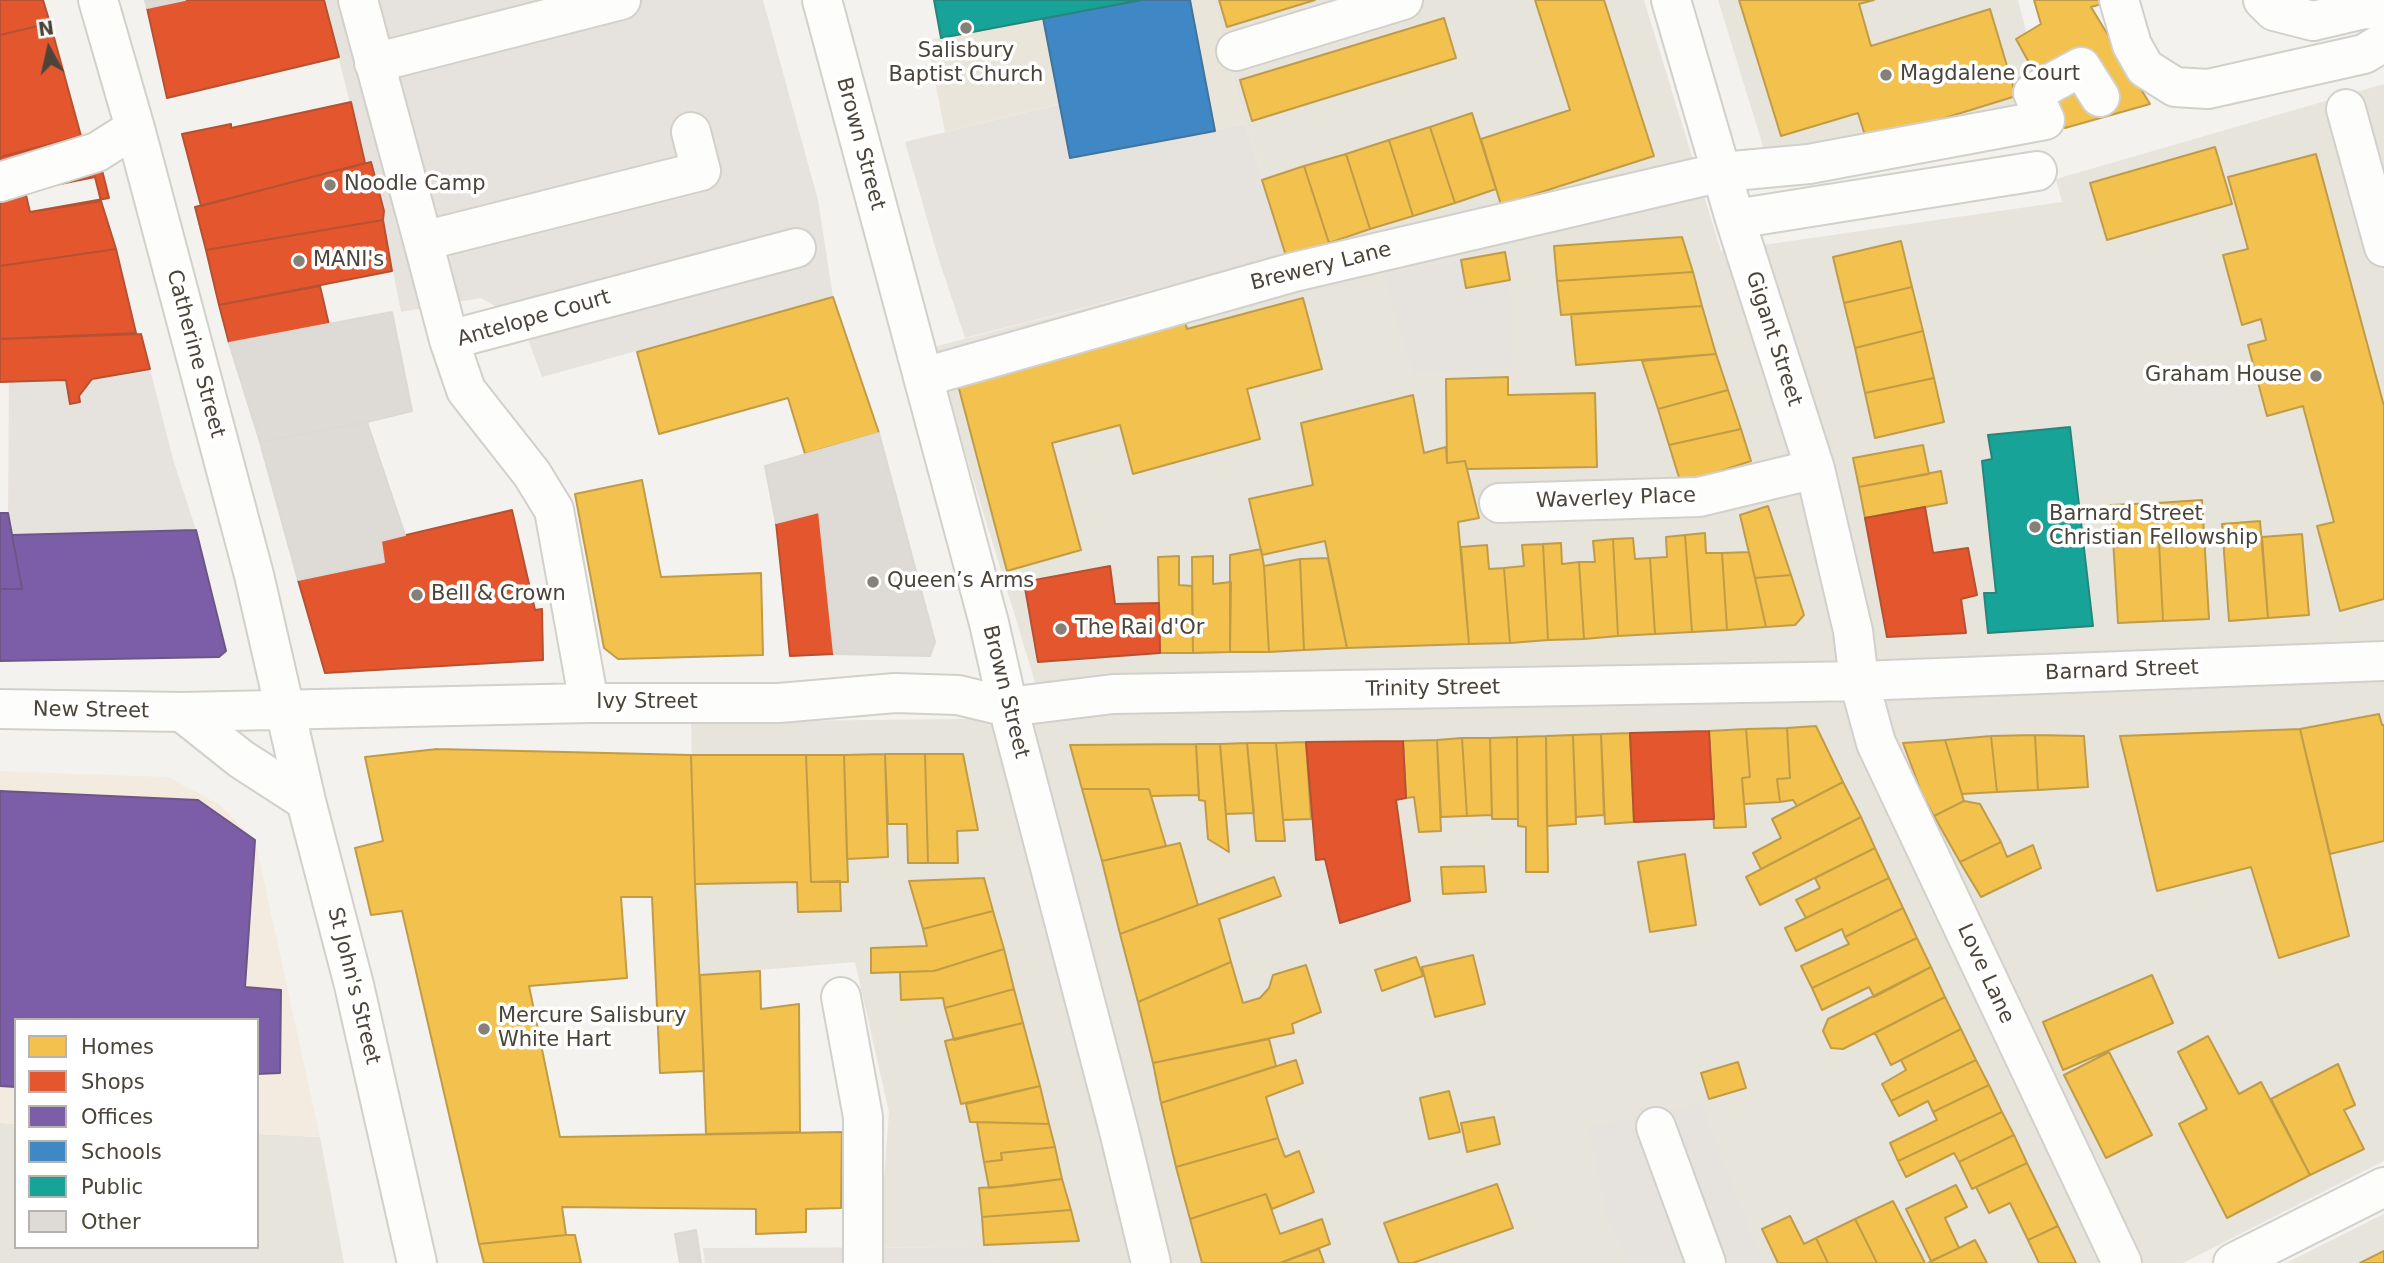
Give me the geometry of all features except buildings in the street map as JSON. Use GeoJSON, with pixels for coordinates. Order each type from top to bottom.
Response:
{"type":"FeatureCollection","features":[{"type":"Feature","properties":{"kind":"street","name":"Catherine Street"},"geometry":{"type":"LineString","coordinates":[[98,0],[135,128],[254,575],[284,710]]}},
{"type":"Feature","properties":{"kind":"street"},"geometry":{"type":"LineString","coordinates":[[358,0],[449,340]]}},
{"type":"Feature","properties":{"kind":"street"},"geometry":{"type":"LineString","coordinates":[[374,62],[621,0]]}},
{"type":"Feature","properties":{"kind":"street","name":"Brown Street"},"geometry":{"type":"LineString","coordinates":[[822,0],[989,623],[1008,707],[1151,1263]]}},
{"type":"Feature","properties":{"kind":"street"},"geometry":{"type":"LineString","coordinates":[[1236,51],[1403,0]]}},
{"type":"Feature","properties":{"kind":"street","name":"Gigant Street"},"geometry":{"type":"LineString","coordinates":[[1671,0],[1735,219],[1815,469],[1853,631],[1859,681]]}},
{"type":"Feature","properties":{"kind":"street"},"geometry":{"type":"LineString","coordinates":[[2119,0],[2132,45],[2145,68],[2175,87],[2208,89],[2364,54],[2384,41]]}},
{"type":"Feature","properties":{"kind":"street"},"geometry":{"type":"LineString","coordinates":[[2263,0],[2274,11],[2313,21],[2364,9],[2384,10]]}},
{"type":"Feature","properties":{"kind":"street","name":"Brewery Lane"},"geometry":{"type":"LineString","coordinates":[[924,377],[1294,272],[1722,172],[1809,164],[2045,120],[2033,93],[2081,67],[2100,97]]}},
{"type":"Feature","properties":{"kind":"street"},"geometry":{"type":"LineString","coordinates":[[2346,109],[2381,225]]}},
{"type":"Feature","properties":{"kind":"street"},"geometry":{"type":"LineString","coordinates":[[0,182],[97,152],[135,128]]}},
{"type":"Feature","properties":{"kind":"street"},"geometry":{"type":"LineString","coordinates":[[423,241],[701,171],[691,132]]}},
{"type":"Feature","properties":{"kind":"street"},"geometry":{"type":"LineString","coordinates":[[1735,219],[2037,171]]}},
{"type":"Feature","properties":{"kind":"street","name":"Antelope Court"},"geometry":{"type":"LineString","coordinates":[[589,703],[554,510],[532,474],[466,390],[449,340],[796,248]]}},
{"type":"Feature","properties":{"kind":"street","name":"Waverley Place"},"geometry":{"type":"LineString","coordinates":[[1499,503],[1699,497],[1815,469]]}},
{"type":"Feature","properties":{"kind":"street","name":"Barnard Street"},"geometry":{"type":"LineString","coordinates":[[1859,681],[2384,661]]}},
{"type":"Feature","properties":{"kind":"street","name":"Trinity Street"},"geometry":{"type":"LineString","coordinates":[[1008,707],[1113,694],[1859,681]]}},
{"type":"Feature","properties":{"kind":"street","name":"Love Lane"},"geometry":{"type":"LineString","coordinates":[[1859,681],[1876,743],[2122,1263]]}},
{"type":"Feature","properties":{"kind":"street","name":"Ivy Street"},"geometry":{"type":"LineString","coordinates":[[284,710],[589,703],[779,703],[895,693],[958,695],[1008,707]]}},
{"type":"Feature","properties":{"kind":"street","name":"New Street"},"geometry":{"type":"LineString","coordinates":[[0,709],[182,712],[284,710]]}},
{"type":"Feature","properties":{"kind":"street","name":"St John's Street"},"geometry":{"type":"LineString","coordinates":[[284,710],[354,985],[417,1263]]}},
{"type":"Feature","properties":{"kind":"street"},"geometry":{"type":"LineString","coordinates":[[182,712],[241,759],[306,801]]}},
{"type":"Feature","properties":{"kind":"street"},"geometry":{"type":"LineString","coordinates":[[841,997],[863,1117],[863,1263]]}},
{"type":"Feature","properties":{"kind":"street"},"geometry":{"type":"LineString","coordinates":[[1656,1127],[1706,1263]]}},
{"type":"Feature","properties":{"kind":"street"},"geometry":{"type":"LineString","coordinates":[[2233,1263],[2384,1187]]}},
{"type":"Feature","properties":{"kind":"shaded area"},"geometry":{"type":"Polygon","coordinates":[[[324,0],[763,0],[818,200],[833,297],[542,377],[521,321],[481,298],[401,312],[383,220],[384,211],[371,162],[365,163],[324,0]]]}},
{"type":"Feature","properties":{"kind":"shaded area"},"geometry":{"type":"Polygon","coordinates":[[[1141,0],[1213,0],[1245,124],[1070,158],[1059,104],[945,132],[927,40],[1141,0]]]}},
{"type":"Feature","properties":{"kind":"shaded area"},"geometry":{"type":"Polygon","coordinates":[[[1213,0],[1644,0],[1721,251],[2062,202],[2056,179],[2384,84],[2384,1161],[2183,1263],[993,1263],[990,1247],[879,1247],[889,1112],[855,962],[700,975],[691,722],[1046,718],[933,347],[1289,255],[1245,124],[1213,0]]]}},
{"type":"Feature","properties":{"kind":"shaded area","name":"Magdalene Court"},"geometry":{"type":"Polygon","coordinates":[[[1718,0],[2018,0],[2038,78],[2022,91],[2011,116],[1766,156],[1718,0]]]}},
{"type":"Feature","properties":{"kind":"shaded area"},"geometry":{"type":"Polygon","coordinates":[[[1060,104],[1070,158],[1245,124],[1289,255],[965,338],[938,257],[905,142],[1060,104]]]}},
{"type":"Feature","properties":{"kind":"shaded area"},"geometry":{"type":"Polygon","coordinates":[[[1461,260],[1466,288],[1510,280],[1513,368],[1413,373],[1383,274],[1461,260]]]}},
{"type":"Feature","properties":{"kind":"shaded area"},"geometry":{"type":"Polygon","coordinates":[[[150,369],[173,459],[196,530],[12,535],[8,513],[9,382],[66,380],[71,404],[80,402],[79,396],[92,379],[150,369]]]}},
{"type":"Feature","properties":{"kind":"shaded area"},"geometry":{"type":"Polygon","coordinates":[[[0,771],[168,777],[220,805],[255,840],[320,1137],[259,1134],[259,1018],[14,1018],[14,1124],[0,1123],[0,771]]]}},
{"type":"Feature","properties":{"kind":"shaded area"},"geometry":{"type":"Polygon","coordinates":[[[1701,1104],[1763,1263],[1628,1263],[1606,1212],[1589,1127],[1701,1104]]]}},
{"type":"Feature","properties":{"kind":"shaded area"},"geometry":{"type":"Polygon","coordinates":[[[0,1123],[14,1124],[14,1249],[259,1249],[259,1134],[320,1137],[344,1263],[0,1263],[0,1123]]]}},
{"type":"Feature","properties":{"kind":"shaded area"},"geometry":{"type":"Polygon","coordinates":[[[2384,1214],[2384,1263],[2286,1263],[2384,1214]]]}},
{"type":"Feature","properties":{"kind":"shaded area"},"geometry":{"type":"Polygon","coordinates":[[[990,1247],[993,1263],[705,1263],[703,1248],[990,1247]]]}},
{"type":"Feature","properties":{"kind":"place","name":"Salisbury Baptist Church"},"geometry":{"type":"Point","coordinates":[966,28]}},
{"type":"Feature","properties":{"kind":"place","name":"Magdalene Court"},"geometry":{"type":"Point","coordinates":[1886,75]}},
{"type":"Feature","properties":{"kind":"place","name":"Noodle Camp"},"geometry":{"type":"Point","coordinates":[330,185]}},
{"type":"Feature","properties":{"kind":"place","name":"MANI's"},"geometry":{"type":"Point","coordinates":[299,261]}},
{"type":"Feature","properties":{"kind":"place","name":"Graham House"},"geometry":{"type":"Point","coordinates":[2316,376]}},
{"type":"Feature","properties":{"kind":"place","name":"Barnard Street Christian Fellowship"},"geometry":{"type":"Point","coordinates":[2035,527]}},
{"type":"Feature","properties":{"kind":"place","name":"Queen’s Arms"},"geometry":{"type":"Point","coordinates":[873,582]}},
{"type":"Feature","properties":{"kind":"place","name":"Bell & Crown"},"geometry":{"type":"Point","coordinates":[417,595]}},
{"type":"Feature","properties":{"kind":"place","name":"The Rai d'Or"},"geometry":{"type":"Point","coordinates":[1061,629]}},
{"type":"Feature","properties":{"kind":"place","name":"Mercure Salisbury White Hart"},"geometry":{"type":"Point","coordinates":[484,1029]}}]}
